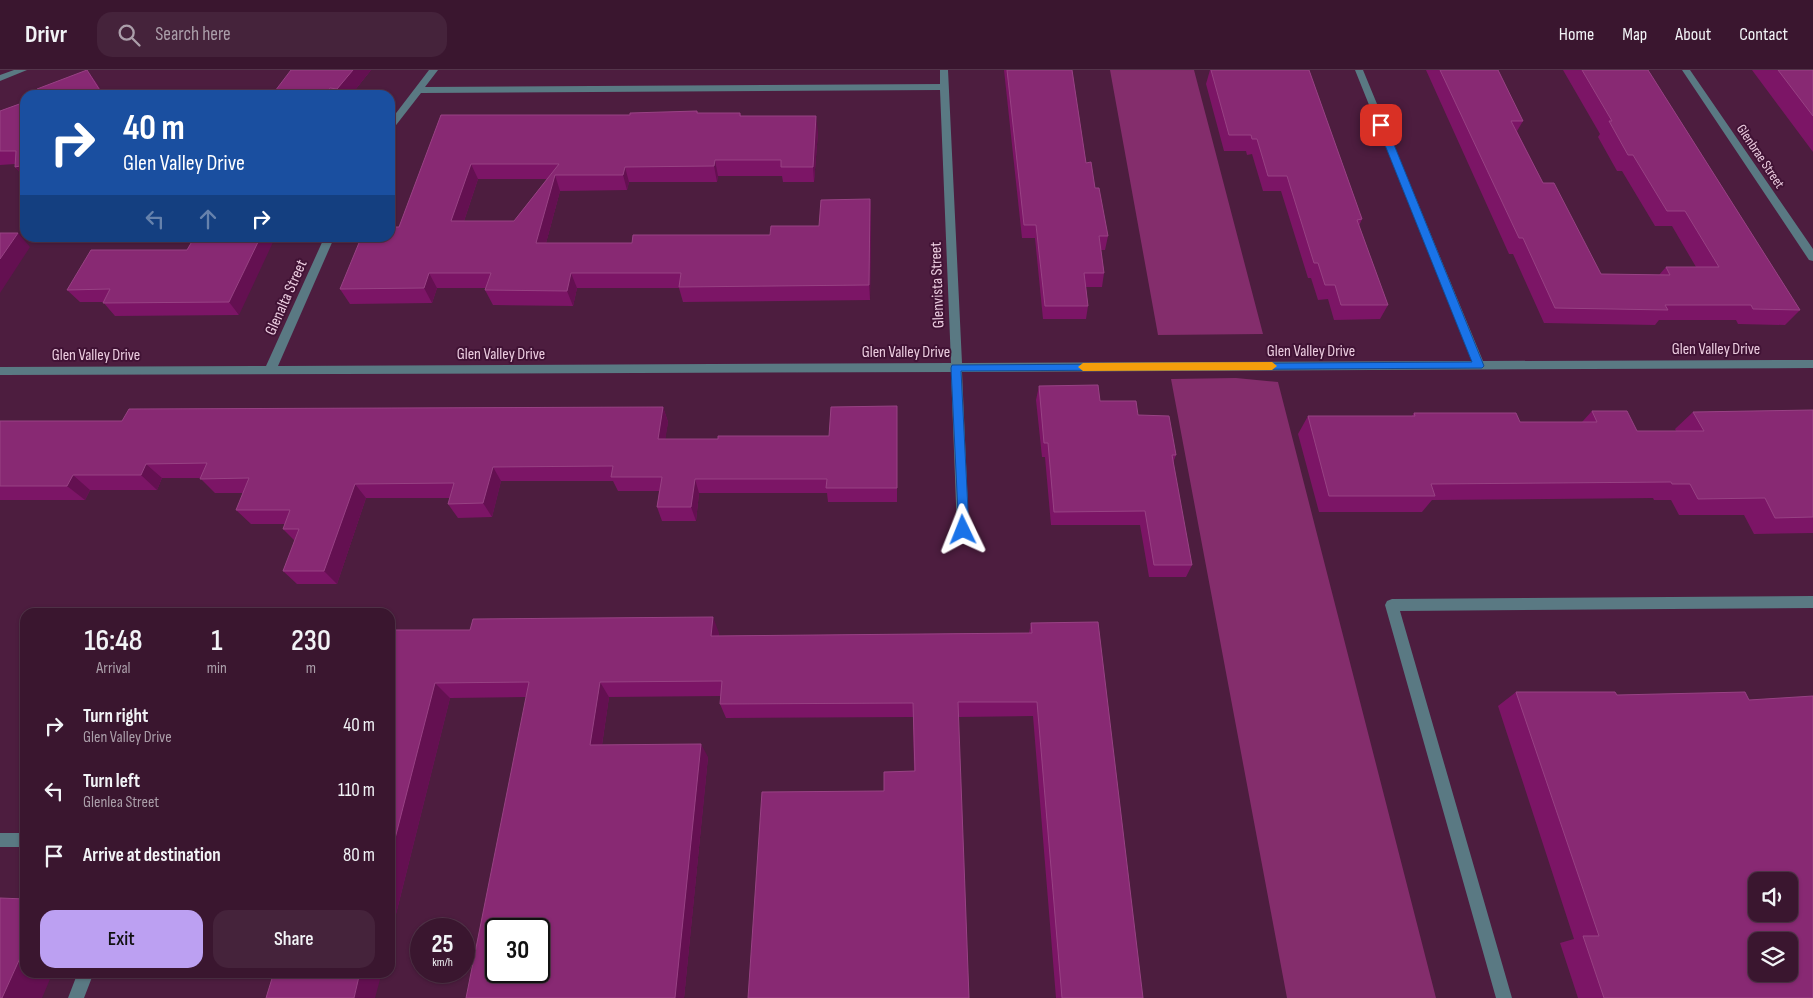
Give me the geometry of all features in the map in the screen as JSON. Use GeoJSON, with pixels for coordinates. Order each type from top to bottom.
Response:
{"type":"FeatureCollection","features":[{"type":"Feature","properties":{"kind":"street"},"geometry":{"type":"LineString","coordinates":[[0,78],[23,70]]}},
{"type":"Feature","properties":{"kind":"street"},"geometry":{"type":"LineString","coordinates":[[395,120],[434,70]]}},
{"type":"Feature","properties":{"kind":"street","name":"Glenvista Street"},"geometry":{"type":"LineString","coordinates":[[944,70],[963,530]]}},
{"type":"Feature","properties":{"kind":"street"},"geometry":{"type":"LineString","coordinates":[[1359,70],[1479,366]]}},
{"type":"Feature","properties":{"kind":"street","name":"Glenbrae Street"},"geometry":{"type":"LineString","coordinates":[[1686,70],[1813,257]]}},
{"type":"Feature","properties":{"kind":"street"},"geometry":{"type":"LineString","coordinates":[[418,90],[944,87]]}},
{"type":"Feature","properties":{"kind":"street","name":"Glenalta Street"},"geometry":{"type":"LineString","coordinates":[[270,370],[327,242]]}},
{"type":"Feature","properties":{"kind":"street","name":"Glen Valley Drive"},"geometry":{"type":"LineString","coordinates":[[0,371],[1813,364]]}},
{"type":"Feature","properties":{"kind":"street"},"geometry":{"type":"LineString","coordinates":[[1504,998],[1414,675],[1392,605],[1813,602]]}},
{"type":"Feature","properties":{"kind":"street"},"geometry":{"type":"LineString","coordinates":[[0,840],[20,840]]}},
{"type":"Feature","properties":{"kind":"street"},"geometry":{"type":"LineString","coordinates":[[76,998],[84,978]]}},
{"type":"Feature","properties":{"kind":"shaded area"},"geometry":{"type":"Polygon","coordinates":[[[1110,70],[1194,70],[1263,334],[1158,335],[1110,70]]]}},
{"type":"Feature","properties":{"kind":"shaded area"},"geometry":{"type":"Polygon","coordinates":[[[1236,378],[1278,382],[1436,998],[1287,998],[1171,379],[1236,378]]]}},
{"type":"Feature","properties":{"kind":"building"},"geometry":{"type":"Polygon","coordinates":[[[87,70],[100,90],[38,90],[87,70]]]}},
{"type":"Feature","properties":{"kind":"building"},"geometry":{"type":"Polygon","coordinates":[[[291,70],[353,70],[337,89],[276,90],[291,70]]]}},
{"type":"Feature","properties":{"kind":"building"},"geometry":{"type":"Polygon","coordinates":[[[1007,70],[1072,70],[1086,163],[1091,162],[1095,188],[1099,188],[1108,236],[1099,236],[1104,273],[1084,273],[1088,306],[1045,306],[1036,225],[1024,225],[1007,70]]]}},
{"type":"Feature","properties":{"kind":"building"},"geometry":{"type":"Polygon","coordinates":[[[1211,70],[1309,70],[1362,219],[1357,220],[1388,305],[1341,305],[1335,285],[1325,285],[1318,263],[1314,263],[1287,176],[1268,176],[1257,139],[1252,139],[1251,135],[1229,135],[1211,70]]]}},
{"type":"Feature","properties":{"kind":"building"},"geometry":{"type":"Polygon","coordinates":[[[1440,70],[1498,70],[1523,121],[1511,121],[1543,183],[1554,183],[1601,274],[1670,275],[1666,267],[1719,267],[1685,211],[1667,211],[1633,155],[1628,155],[1609,121],[1612,121],[1582,70],[1648,70],[1800,310],[1753,309],[1751,305],[1665,305],[1668,310],[1555,308],[1523,238],[1519,238],[1440,70]]]}},
{"type":"Feature","properties":{"kind":"building"},"geometry":{"type":"Polygon","coordinates":[[[1778,70],[1813,70],[1813,116],[1778,70]]]}},
{"type":"Feature","properties":{"kind":"building"},"geometry":{"type":"Polygon","coordinates":[[[20,104],[20,166],[15,167],[16,151],[0,151],[0,111],[20,104]]]}},
{"type":"Feature","properties":{"kind":"building"},"geometry":{"type":"Polygon","coordinates":[[[697,111],[697,113],[740,113],[740,116],[816,116],[813,167],[781,167],[781,160],[715,160],[714,166],[625,167],[623,175],[555,175],[536,243],[632,243],[633,235],[770,235],[771,226],[819,226],[821,200],[870,199],[869,285],[679,287],[681,273],[571,273],[567,291],[485,290],[491,273],[429,273],[424,288],[340,289],[359,242],[395,242],[395,227],[399,227],[441,115],[630,115],[630,113],[697,111]],[[471,164],[451,221],[514,221],[559,164],[471,164]]]}},
{"type":"Feature","properties":{"kind":"building"},"geometry":{"type":"Polygon","coordinates":[[[0,233],[18,233],[0,259],[0,233]]]}},
{"type":"Feature","properties":{"kind":"building"},"geometry":{"type":"Polygon","coordinates":[[[192,242],[258,242],[229,302],[103,303],[110,289],[67,290],[91,250],[187,250],[192,242]]]}},
{"type":"Feature","properties":{"kind":"building"},"geometry":{"type":"Polygon","coordinates":[[[1098,385],[1100,401],[1136,401],[1138,415],[1169,416],[1176,455],[1172,455],[1192,565],[1154,565],[1145,511],[1054,512],[1048,443],[1044,443],[1039,386],[1098,385]]]}},
{"type":"Feature","properties":{"kind":"building"},"geometry":{"type":"Polygon","coordinates":[[[897,406],[897,488],[826,488],[827,479],[695,479],[691,507],[657,507],[662,477],[611,477],[613,466],[493,467],[483,503],[448,504],[454,483],[355,484],[324,571],[283,571],[299,529],[283,529],[290,510],[236,510],[249,478],[200,479],[207,463],[146,464],[141,475],[73,475],[67,486],[0,486],[0,421],[122,421],[129,409],[663,407],[658,439],[718,439],[718,436],[829,436],[831,407],[897,406]]]}},
{"type":"Feature","properties":{"kind":"building"},"geometry":{"type":"Polygon","coordinates":[[[1813,410],[1813,517],[1775,518],[1765,498],[1698,499],[1690,484],[1672,484],[1671,482],[1431,484],[1435,496],[1329,496],[1308,416],[1415,416],[1414,413],[1516,413],[1520,422],[1597,422],[1592,411],[1627,411],[1637,431],[1704,431],[1693,412],[1813,410]]]}},
{"type":"Feature","properties":{"kind":"building"},"geometry":{"type":"Polygon","coordinates":[[[713,617],[711,636],[1032,633],[1031,623],[1098,622],[1143,998],[1062,998],[1037,702],[958,702],[969,998],[748,998],[762,792],[884,791],[884,772],[915,771],[913,703],[720,704],[722,681],[600,682],[590,745],[701,744],[675,998],[466,998],[469,983],[475,983],[475,953],[529,682],[435,683],[395,839],[395,630],[470,630],[473,619],[713,617]]]}},
{"type":"Feature","properties":{"kind":"building"},"geometry":{"type":"Polygon","coordinates":[[[1516,692],[1615,692],[1617,695],[1745,692],[1749,700],[1813,696],[1813,998],[1604,998],[1583,936],[1599,936],[1516,692]]]}},
{"type":"Feature","properties":{"kind":"building"},"geometry":{"type":"Polygon","coordinates":[[[0,898],[20,899],[20,958],[2,998],[0,998],[0,898]]]}},
{"type":"Feature","properties":{"kind":"building"},"geometry":{"type":"Polygon","coordinates":[[[272,978],[359,978],[354,998],[266,998],[272,978]]]}},
{"type":"Feature","properties":{"kind":"slow traffic"},"geometry":{"type":"LineString","coordinates":[[1083,367],[1272,366]]}},
{"type":"Feature","properties":{"kind":"route"},"geometry":{"type":"LineString","coordinates":[[963,530],[956,368],[1479,366],[1381,125]]}}]}
